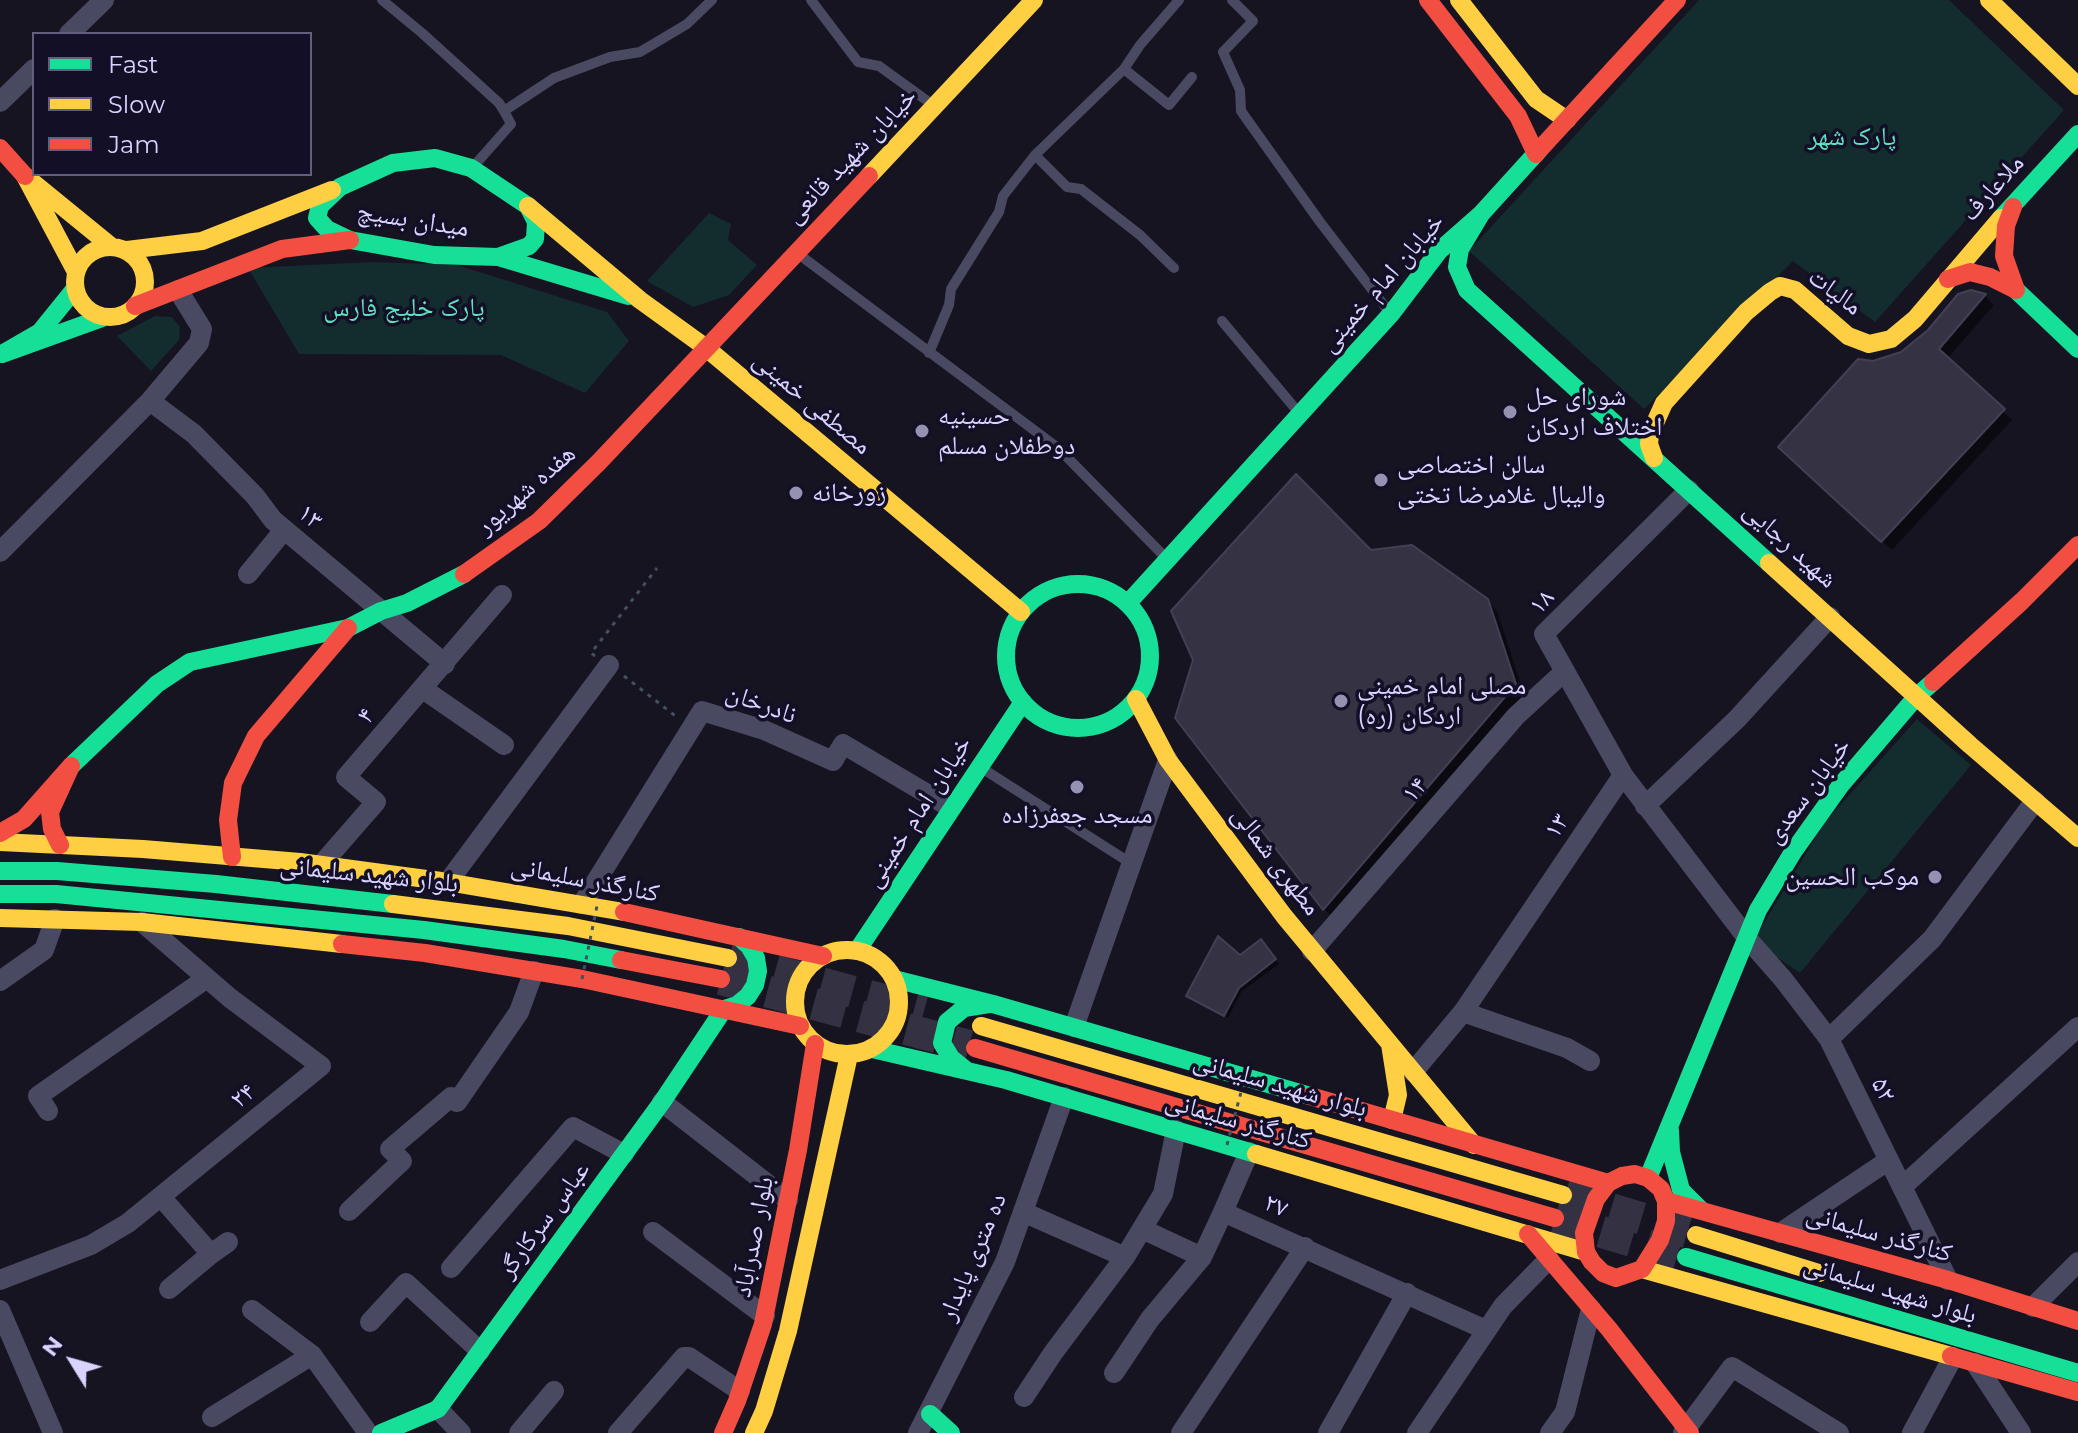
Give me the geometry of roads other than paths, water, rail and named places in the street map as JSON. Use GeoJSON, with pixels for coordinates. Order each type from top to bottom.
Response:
{"type":"FeatureCollection","features":[{"type":"Feature","properties":{"kind":"main road","name":"خیابان شهید قانعی"},"geometry":{"type":"LineString","coordinates":[[705,347],[1034,0]]}},
{"type":"Feature","properties":{"kind":"main road"},"geometry":{"type":"LineString","coordinates":[[1428,0],[1518,116],[1536,154]]}},
{"type":"Feature","properties":{"kind":"main road"},"geometry":{"type":"LineString","coordinates":[[1459,0],[1536,99],[1567,120]]}},
{"type":"Feature","properties":{"kind":"main road","name":"خیابان امام خمینی"},"geometry":{"type":"LineString","coordinates":[[1128,603],[1396,308],[1439,251],[1481,214],[1677,0]]}},
{"type":"Feature","properties":{"kind":"main road"},"geometry":{"type":"LineString","coordinates":[[1989,0],[2078,86]]}},
{"type":"Feature","properties":{"kind":"main road","name":"ملاعارف"},"geometry":{"type":"LineString","coordinates":[[1948,279],[2078,134]]}},
{"type":"Feature","properties":{"kind":"main road"},"geometry":{"type":"LineString","coordinates":[[0,148],[25,176],[141,264],[146,284],[135,306]]}},
{"type":"Feature","properties":{"kind":"main road","name":"میدان بسیچ"},"geometry":{"type":"LineString","coordinates":[[408,159],[445,159],[471,168],[528,206],[536,222],[535,239],[529,246],[498,257],[434,255],[350,240],[327,229],[317,218],[320,206],[340,187],[381,167],[408,159]]}},
{"type":"Feature","properties":{"kind":"main road"},"geometry":{"type":"LineString","coordinates":[[25,176],[75,270],[74,290],[84,308],[102,318]]}},
{"type":"Feature","properties":{"kind":"main road"},"geometry":{"type":"LineString","coordinates":[[75,270],[87,253],[107,246],[119,248],[202,241],[340,187]]}},
{"type":"Feature","properties":{"kind":"main road"},"geometry":{"type":"LineString","coordinates":[[2015,203],[2006,226],[2004,256],[2016,290]]}},
{"type":"Feature","properties":{"kind":"main road","name":"مصطفی خمینی"},"geometry":{"type":"LineString","coordinates":[[528,206],[640,300],[705,347],[1021,612]]}},
{"type":"Feature","properties":{"kind":"main road"},"geometry":{"type":"LineString","coordinates":[[1467,290],[1457,267],[1460,249],[1481,214]]}},
{"type":"Feature","properties":{"kind":"main road"},"geometry":{"type":"LineString","coordinates":[[1,354],[102,318],[123,316],[135,306],[282,249],[350,240]]}},
{"type":"Feature","properties":{"kind":"main road","name":"مصطفی خمینی"},"geometry":{"type":"LineString","coordinates":[[498,257],[640,300]]}},
{"type":"Feature","properties":{"kind":"main road"},"geometry":{"type":"LineString","coordinates":[[1948,279],[1970,272],[1990,277],[2016,290],[2078,349]]}},
{"type":"Feature","properties":{"kind":"main road","name":"مالیات"},"geometry":{"type":"LineString","coordinates":[[1664,403],[1746,312],[1780,286],[1795,290],[1848,336],[1869,344],[1891,339],[1915,319],[1948,279]]}},
{"type":"Feature","properties":{"kind":"main road"},"geometry":{"type":"LineString","coordinates":[[1396,308],[1424,285],[1438,284],[1467,290]]}},
{"type":"Feature","properties":{"kind":"main road"},"geometry":{"type":"LineString","coordinates":[[1,354],[40,332],[74,290]]}},
{"type":"Feature","properties":{"kind":"main road","name":"شهید رجایی"},"geometry":{"type":"LineString","coordinates":[[1467,290],[2078,838]]}},
{"type":"Feature","properties":{"kind":"main road","name":"هفده شهریور"},"geometry":{"type":"LineString","coordinates":[[0,833],[24,819],[71,766],[157,684],[190,662],[348,628],[459,578],[539,521],[599,462],[705,347]]}},
{"type":"Feature","properties":{"kind":"main road"},"geometry":{"type":"LineString","coordinates":[[1609,417],[1639,416],[1664,403]]}},
{"type":"Feature","properties":{"kind":"main road"},"geometry":{"type":"LineString","coordinates":[[1654,458],[1649,444],[1650,434],[1664,403]]}},
{"type":"Feature","properties":{"kind":"main road","name":"خیابان سعدی"},"geometry":{"type":"LineString","coordinates":[[1648,1178],[1758,910],[1793,852],[1840,786],[1917,696],[2022,601],[2078,545]]}},
{"type":"Feature","properties":{"kind":"main road"},"geometry":{"type":"LineString","coordinates":[[1085,583],[1108,589],[1128,603],[1141,619],[1149,639],[1151,660],[1146,681],[1136,699],[1120,714],[1101,724],[1080,728],[1059,725],[1039,717],[1023,702],[1011,681],[1006,658],[1009,634],[1021,612],[1038,595],[1060,585],[1085,583]]}},
{"type":"Feature","properties":{"kind":"main road","name":"هفده شهریور"},"geometry":{"type":"LineString","coordinates":[[232,857],[228,820],[233,783],[256,736],[348,628]]}},
{"type":"Feature","properties":{"kind":"main road","name":"مطهری شمالی"},"geometry":{"type":"LineString","coordinates":[[1136,699],[1168,760],[1312,951],[1474,1145]]}},
{"type":"Feature","properties":{"kind":"main road","name":"خیابان امام خمینی"},"geometry":{"type":"LineString","coordinates":[[857,951],[1023,702]]}},
{"type":"Feature","properties":{"kind":"main road"},"geometry":{"type":"LineString","coordinates":[[60,845],[52,829],[50,812],[71,766]]}},
{"type":"Feature","properties":{"kind":"main road","name":"کنارگذر سلیمانی"},"geometry":{"type":"LineString","coordinates":[[0,842],[232,857],[448,882],[590,905],[823,956]]}},
{"type":"Feature","properties":{"kind":"main road","name":"بلوار شهید سلیمانی"},"geometry":{"type":"LineString","coordinates":[[0,871],[57,871],[168,880],[429,908],[568,926],[728,958]]}},
{"type":"Feature","properties":{"kind":"main road","name":"بلوار شهید سلیمانی"},"geometry":{"type":"LineString","coordinates":[[0,894],[87,897],[424,930],[564,949],[721,979]]}},
{"type":"Feature","properties":{"kind":"main road"},"geometry":{"type":"LineString","coordinates":[[0,918],[142,922],[425,953],[582,979],[800,1026]]}},
{"type":"Feature","properties":{"kind":"main road","name":"عباس سرکارگر"},"geometry":{"type":"LineString","coordinates":[[438,1409],[662,1102],[724,1009],[737,1005],[748,996],[755,985],[758,971],[756,958],[739,937]]}},
{"type":"Feature","properties":{"kind":"main road"},"geometry":{"type":"LineString","coordinates":[[840,950],[857,951],[882,963],[894,979],[899,1007],[895,1024],[885,1038],[872,1049],[849,1055],[831,1052],[815,1044],[800,1026],[795,1011],[795,994],[800,979],[810,965],[840,950]]}},
{"type":"Feature","properties":{"kind":"main road","name":"کنارگذر سلیمانی"},"geometry":{"type":"LineString","coordinates":[[894,979],[1074,1027],[1608,1183]]}},
{"type":"Feature","properties":{"kind":"main road"},"geometry":{"type":"LineString","coordinates":[[966,1070],[951,1058],[942,1043],[947,1022],[964,1008],[993,1004]]}},
{"type":"Feature","properties":{"kind":"main road","name":"بلوار شهید سلیمانی"},"geometry":{"type":"LineString","coordinates":[[981,1026],[1563,1195]]}},
{"type":"Feature","properties":{"kind":"main road","name":"بلوار صدرآباد"},"geometry":{"type":"LineString","coordinates":[[723,1433],[765,1316],[815,1044]]}},
{"type":"Feature","properties":{"kind":"main road"},"geometry":{"type":"LineString","coordinates":[[1390,1044],[1398,1095],[1392,1120]]}},
{"type":"Feature","properties":{"kind":"main road","name":"بلوار شهید سلیمانی"},"geometry":{"type":"LineString","coordinates":[[975,1048],[1555,1218]]}},
{"type":"Feature","properties":{"kind":"main road","name":"کنارگذر سلیمانی"},"geometry":{"type":"LineString","coordinates":[[872,1049],[966,1070],[1064,1097],[1586,1252]]}},
{"type":"Feature","properties":{"kind":"main road","name":"بلوار صدرآباد"},"geometry":{"type":"LineString","coordinates":[[754,1433],[764,1411],[788,1331],[849,1055]]}},
{"type":"Feature","properties":{"kind":"main road"},"geometry":{"type":"LineString","coordinates":[[1580,1175],[1636,1157],[1669,1129]]}},
{"type":"Feature","properties":{"kind":"main road"},"geometry":{"type":"LineString","coordinates":[[1669,1129],[1671,1152],[1681,1190],[1703,1212]]}},
{"type":"Feature","properties":{"kind":"main road"},"geometry":{"type":"LineString","coordinates":[[1642,1269],[1660,1240],[1666,1221],[1666,1201],[1661,1189],[1648,1178],[1635,1174],[1608,1183],[1589,1215],[1584,1233],[1586,1252],[1603,1273],[1616,1278],[1642,1269],[2078,1392]]}},
{"type":"Feature","properties":{"kind":"main road","name":"کنارگذر سلیمانی"},"geometry":{"type":"LineString","coordinates":[[1666,1201],[1948,1280],[2078,1321]]}},
{"type":"Feature","properties":{"kind":"main road"},"geometry":{"type":"LineString","coordinates":[[1528,1234],[1609,1329],[1687,1431]]}},
{"type":"Feature","properties":{"kind":"main road","name":"بلوار شهید سلیمانی"},"geometry":{"type":"LineString","coordinates":[[1696,1235],[1831,1277]]}},
{"type":"Feature","properties":{"kind":"main road","name":"بلوار شهید سلیمانی"},"geometry":{"type":"LineString","coordinates":[[1686,1257],[2078,1373]]}},
{"type":"Feature","properties":{"kind":"main road"},"geometry":{"type":"LineString","coordinates":[[1603,1273],[1609,1329]]}},
{"type":"Feature","properties":{"kind":"main road"},"geometry":{"type":"LineString","coordinates":[[381,1433],[438,1409]]}},
{"type":"Feature","properties":{"kind":"main road"},"geometry":{"type":"LineString","coordinates":[[930,1414],[951,1433]]}},
{"type":"Feature","properties":{"kind":"street"},"geometry":{"type":"LineString","coordinates":[[71,32],[104,0]]}},
{"type":"Feature","properties":{"kind":"street"},"geometry":{"type":"LineString","coordinates":[[0,102],[32,71]]}},
{"type":"Feature","properties":{"kind":"street"},"geometry":{"type":"LineString","coordinates":[[0,552],[150,401],[199,343],[202,329],[178,290]]}},
{"type":"Feature","properties":{"kind":"street","name":"۱۳"},"geometry":{"type":"LineString","coordinates":[[150,401],[194,434],[284,530],[445,664]]}},
{"type":"Feature","properties":{"kind":"street","name":"۱۸"},"geometry":{"type":"LineString","coordinates":[[1623,775],[1544,634],[1689,490]]}},
{"type":"Feature","properties":{"kind":"street"},"geometry":{"type":"LineString","coordinates":[[248,574],[284,530]]}},
{"type":"Feature","properties":{"kind":"street","name":"۴"},"geometry":{"type":"LineString","coordinates":[[321,865],[376,802],[346,777],[502,595]]}},
{"type":"Feature","properties":{"kind":"street"},"geometry":{"type":"LineString","coordinates":[[1645,806],[1737,719],[1830,617]]}},
{"type":"Feature","properties":{"kind":"street"},"geometry":{"type":"LineString","coordinates":[[448,882],[609,665]]}},
{"type":"Feature","properties":{"kind":"street","name":"۱۴"},"geometry":{"type":"LineString","coordinates":[[1312,951],[1516,716],[1565,671]]}},
{"type":"Feature","properties":{"kind":"street"},"geometry":{"type":"LineString","coordinates":[[423,689],[504,745]]}},
{"type":"Feature","properties":{"kind":"street","name":"نادرخان"},"geometry":{"type":"LineString","coordinates":[[590,905],[702,711],[764,730],[833,761],[843,744],[951,808]]}},
{"type":"Feature","properties":{"kind":"street"},"geometry":{"type":"LineString","coordinates":[[1074,1027],[1168,760]]}},
{"type":"Feature","properties":{"kind":"street"},"geometry":{"type":"LineString","coordinates":[[1623,775],[1747,938]]}},
{"type":"Feature","properties":{"kind":"street","name":"۱۳"},"geometry":{"type":"LineString","coordinates":[[1413,1072],[1463,1012],[1623,775]]}},
{"type":"Feature","properties":{"kind":"street"},"geometry":{"type":"LineString","coordinates":[[1829,1039],[1932,939],[2035,801]]}},
{"type":"Feature","properties":{"kind":"street"},"geometry":{"type":"LineString","coordinates":[[0,981],[44,950],[55,919]]}},
{"type":"Feature","properties":{"kind":"street","name":"۲۴"},"geometry":{"type":"LineString","coordinates":[[0,1280],[91,1245],[128,1223],[321,1066],[207,978],[142,922]]}},
{"type":"Feature","properties":{"kind":"street","name":"۵۲"},"geometry":{"type":"LineString","coordinates":[[1747,938],[1829,1039],[1948,1280]]}},
{"type":"Feature","properties":{"kind":"street"},"geometry":{"type":"LineString","coordinates":[[349,1211],[402,1161],[390,1149],[451,1097],[457,1102],[519,1012],[534,971]]}},
{"type":"Feature","properties":{"kind":"street"},"geometry":{"type":"LineString","coordinates":[[48,1111],[38,1096],[207,978]]}},
{"type":"Feature","properties":{"kind":"street"},"geometry":{"type":"LineString","coordinates":[[1463,1012],[1567,1048],[1590,1061]]}},
{"type":"Feature","properties":{"kind":"street"},"geometry":{"type":"LineString","coordinates":[[1902,1187],[2078,1027]]}},
{"type":"Feature","properties":{"kind":"street","name":"ده متری پایدار"},"geometry":{"type":"LineString","coordinates":[[918,1433],[1005,1262],[1064,1097]]}},
{"type":"Feature","properties":{"kind":"street"},"geometry":{"type":"LineString","coordinates":[[662,1102],[788,1200]]}},
{"type":"Feature","properties":{"kind":"street"},"geometry":{"type":"LineString","coordinates":[[451,1268],[573,1127],[624,1154]]}},
{"type":"Feature","properties":{"kind":"street"},"geometry":{"type":"LineString","coordinates":[[1024,1397],[1125,1257],[1163,1194],[1176,1130]]}},
{"type":"Feature","properties":{"kind":"street"},"geometry":{"type":"LineString","coordinates":[[1223,1212],[1249,1152]]}},
{"type":"Feature","properties":{"kind":"street"},"geometry":{"type":"LineString","coordinates":[[1780,1233],[1889,1160]]}},
{"type":"Feature","properties":{"kind":"street"},"geometry":{"type":"LineString","coordinates":[[161,1197],[220,1248],[169,1289]]}},
{"type":"Feature","properties":{"kind":"street"},"geometry":{"type":"LineString","coordinates":[[1023,1212],[1125,1257]]}},
{"type":"Feature","properties":{"kind":"street","name":"۲۷"},"geometry":{"type":"LineString","coordinates":[[1114,1373],[1150,1319],[1202,1257],[1223,1212],[1486,1330]]}},
{"type":"Feature","properties":{"kind":"street"},"geometry":{"type":"LineString","coordinates":[[1142,1229],[1202,1257]]}},
{"type":"Feature","properties":{"kind":"street"},"geometry":{"type":"LineString","coordinates":[[653,1232],[765,1316]]}},
{"type":"Feature","properties":{"kind":"street"},"geometry":{"type":"LineString","coordinates":[[1181,1433],[1305,1247]]}},
{"type":"Feature","properties":{"kind":"street"},"geometry":{"type":"LineString","coordinates":[[1417,1433],[1503,1306],[1549,1259]]}},
{"type":"Feature","properties":{"kind":"street"},"geometry":{"type":"LineString","coordinates":[[2033,1307],[2078,1262]]}},
{"type":"Feature","properties":{"kind":"street"},"geometry":{"type":"LineString","coordinates":[[370,1322],[406,1283],[480,1351]]}},
{"type":"Feature","properties":{"kind":"street"},"geometry":{"type":"LineString","coordinates":[[1328,1433],[1407,1293]]}},
{"type":"Feature","properties":{"kind":"street"},"geometry":{"type":"LineString","coordinates":[[1550,1433],[1565,1412],[1591,1309]]}},
{"type":"Feature","properties":{"kind":"street"},"geometry":{"type":"LineString","coordinates":[[0,1310],[53,1433]]}},
{"type":"Feature","properties":{"kind":"street"},"geometry":{"type":"LineString","coordinates":[[252,1310],[312,1355],[368,1433]]}},
{"type":"Feature","properties":{"kind":"street"},"geometry":{"type":"LineString","coordinates":[[212,1417],[312,1355]]}},
{"type":"Feature","properties":{"kind":"street"},"geometry":{"type":"LineString","coordinates":[[618,1433],[684,1357],[689,1357],[740,1391]]}},
{"type":"Feature","properties":{"kind":"street"},"geometry":{"type":"LineString","coordinates":[[1912,1433],[1953,1357]]}},
{"type":"Feature","properties":{"kind":"street"},"geometry":{"type":"LineString","coordinates":[[1975,1363],[2021,1433]]}},
{"type":"Feature","properties":{"kind":"street"},"geometry":{"type":"LineString","coordinates":[[1687,1431],[1732,1367],[1839,1433]]}},
{"type":"Feature","properties":{"kind":"street"},"geometry":{"type":"LineString","coordinates":[[519,1433],[554,1391]]}},
{"type":"Feature","properties":{"kind":"street"},"geometry":{"type":"LineString","coordinates":[[438,1409],[461,1433]]}},
{"type":"Feature","properties":{"kind":"lane"},"geometry":{"type":"LineString","coordinates":[[382,0],[499,103],[511,124],[471,168]]}},
{"type":"Feature","properties":{"kind":"lane"},"geometry":{"type":"LineString","coordinates":[[504,111],[554,78],[610,57],[640,52],[687,24],[712,0]]}},
{"type":"Feature","properties":{"kind":"lane"},"geometry":{"type":"LineString","coordinates":[[811,0],[858,62],[879,66],[935,106]]}},
{"type":"Feature","properties":{"kind":"lane"},"geometry":{"type":"LineString","coordinates":[[929,353],[949,305],[951,289],[999,212],[1003,196],[1035,155],[1124,69],[1140,45],[1179,0]]}},
{"type":"Feature","properties":{"kind":"lane"},"geometry":{"type":"LineString","coordinates":[[1232,0],[1253,21],[1223,52],[1240,90],[1241,111],[1320,222],[1396,308]]}},
{"type":"Feature","properties":{"kind":"lane"},"geometry":{"type":"LineString","coordinates":[[1124,69],[1169,105],[1192,77]]}},
{"type":"Feature","properties":{"kind":"lane"},"geometry":{"type":"LineString","coordinates":[[1035,155],[1067,187],[1081,189],[1140,235],[1174,268]]}},
{"type":"Feature","properties":{"kind":"lane"},"geometry":{"type":"LineString","coordinates":[[796,251],[1058,448],[1168,560]]}},
{"type":"Feature","properties":{"kind":"lane"},"geometry":{"type":"LineString","coordinates":[[1222,321],[1300,415]]}},
{"type":"Feature","properties":{"kind":"lane"},"geometry":{"type":"LineString","coordinates":[[979,766],[1132,864]]}},
{"type":"Feature","properties":{"kind":"tunnel"},"geometry":{"type":"LineString","coordinates":[[729,958],[924,1011]]}},
{"type":"Feature","properties":{"kind":"tunnel"},"geometry":{"type":"LineString","coordinates":[[721,979],[969,1046]]}},
{"type":"Feature","properties":{"kind":"tunnel"},"geometry":{"type":"LineString","coordinates":[[1565,1195],[1696,1235]]}},
{"type":"Feature","properties":{"kind":"tunnel"},"geometry":{"type":"LineString","coordinates":[[1555,1218],[1686,1257]]}},
{"type":"Feature","properties":{"kind":"place","name":"شورای حل اختلاف اردکان"},"geometry":{"type":"Point","coordinates":[1510,412]}},
{"type":"Feature","properties":{"kind":"place","name":"حسینیه دوطفلان مسلم"},"geometry":{"type":"Point","coordinates":[922,431]}},
{"type":"Feature","properties":{"kind":"place","name":"سالن اختصاصی والیبال غلامرضا تختی"},"geometry":{"type":"Point","coordinates":[1381,480]}},
{"type":"Feature","properties":{"kind":"place","name":"زورخانه"},"geometry":{"type":"Point","coordinates":[796,493]}},
{"type":"Feature","properties":{"kind":"place","name":"مصلی امام خمینی (ره) اردکان"},"geometry":{"type":"Point","coordinates":[1341,701]}},
{"type":"Feature","properties":{"kind":"place","name":"مسجد جعفرزاده"},"geometry":{"type":"Point","coordinates":[1077,787]}},
{"type":"Feature","properties":{"kind":"place","name":"موکب الحسین"},"geometry":{"type":"Point","coordinates":[1935,877]}},
{"type":"Feature","properties":{"kind":"park label","name":"پارک شهر"},"geometry":{"type":"Point","coordinates":[1852,137]}},
{"type":"Feature","properties":{"kind":"park label","name":"پارک خلیج فارس"},"geometry":{"type":"Point","coordinates":[404,308]}}]}
